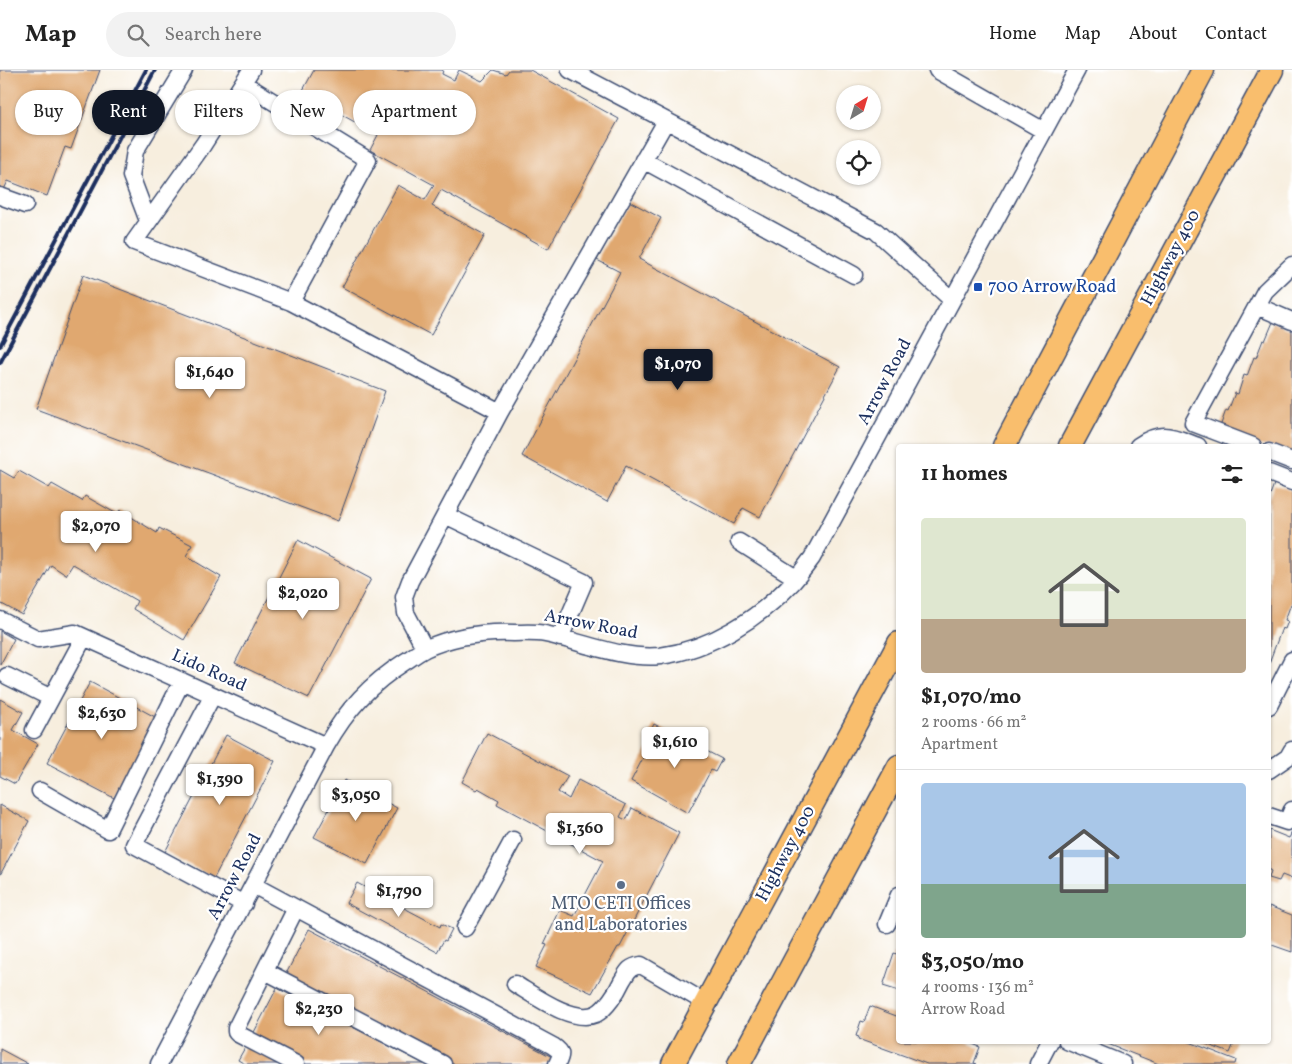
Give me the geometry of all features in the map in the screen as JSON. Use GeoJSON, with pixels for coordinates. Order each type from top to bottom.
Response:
{"type":"FeatureCollection","features":[{"type":"Feature","properties":{"kind":"highway"},"geometry":{"type":"LineString","coordinates":[[1005,444],[1203,70]]}},
{"type":"Feature","properties":{"kind":"highway","name":"Highway 400"},"geometry":{"type":"LineString","coordinates":[[1071,444],[1272,70]]}},
{"type":"Feature","properties":{"kind":"highway","name":"Highway 400"},"geometry":{"type":"LineString","coordinates":[[673,1064],[896,649]]}},
{"type":"Feature","properties":{"kind":"highway"},"geometry":{"type":"LineString","coordinates":[[739,1064],[896,772]]}},
{"type":"Feature","properties":{"kind":"street"},"geometry":{"type":"LineString","coordinates":[[148,221],[131,176],[135,151],[184,70]]}},
{"type":"Feature","properties":{"kind":"street"},"geometry":{"type":"LineString","coordinates":[[570,70],[876,231],[952,300]]}},
{"type":"Feature","properties":{"kind":"street"},"geometry":{"type":"LineString","coordinates":[[937,70],[1044,130]]}},
{"type":"Feature","properties":{"kind":"street","name":"Arrow Road"},"geometry":{"type":"LineString","coordinates":[[162,1063],[326,746],[338,725],[364,694],[381,678],[425,649],[479,634],[543,634],[634,656],[659,656],[695,648],[743,625],[796,578],[812,558],[1077,70]]}},
{"type":"Feature","properties":{"kind":"street"},"geometry":{"type":"LineString","coordinates":[[291,302],[368,160],[247,76],[202,145],[134,242],[291,302],[500,412]]}},
{"type":"Feature","properties":{"kind":"street"},"geometry":{"type":"LineString","coordinates":[[425,649],[406,613],[404,597],[410,581],[500,412],[666,121]]}},
{"type":"Feature","properties":{"kind":"street"},"geometry":{"type":"LineString","coordinates":[[643,160],[854,275]]}},
{"type":"Feature","properties":{"kind":"street"},"geometry":{"type":"LineString","coordinates":[[0,196],[25,205]]}},
{"type":"Feature","properties":{"kind":"street"},"geometry":{"type":"LineString","coordinates":[[1248,444],[1193,423],[1265,291],[1292,265]]}},
{"type":"Feature","properties":{"kind":"street"},"geometry":{"type":"LineString","coordinates":[[1256,306],[1292,321]]}},
{"type":"Feature","properties":{"kind":"street"},"geometry":{"type":"LineString","coordinates":[[1141,444],[1149,438],[1170,436],[1192,444]]}},
{"type":"Feature","properties":{"kind":"street"},"geometry":{"type":"LineString","coordinates":[[1271,453],[1292,461]]}},
{"type":"Feature","properties":{"kind":"street"},"geometry":{"type":"LineString","coordinates":[[1271,474],[1292,482]]}},
{"type":"Feature","properties":{"kind":"street"},"geometry":{"type":"LineString","coordinates":[[445,515],[584,582],[560,638]]}},
{"type":"Feature","properties":{"kind":"street"},"geometry":{"type":"LineString","coordinates":[[739,542],[796,578]]}},
{"type":"Feature","properties":{"kind":"street"},"geometry":{"type":"LineString","coordinates":[[0,620],[38,639],[79,635],[51,698],[34,730]]}},
{"type":"Feature","properties":{"kind":"street","name":"Lido Road"},"geometry":{"type":"LineString","coordinates":[[79,635],[326,746]]}},
{"type":"Feature","properties":{"kind":"street"},"geometry":{"type":"LineString","coordinates":[[1271,702],[1292,660]]}},
{"type":"Feature","properties":{"kind":"street"},"geometry":{"type":"LineString","coordinates":[[7,676],[51,698]]}},
{"type":"Feature","properties":{"kind":"street"},"geometry":{"type":"LineString","coordinates":[[40,791],[108,830],[182,680]]}},
{"type":"Feature","properties":{"kind":"street"},"geometry":{"type":"LineString","coordinates":[[214,695],[134,846],[244,904]]}},
{"type":"Feature","properties":{"kind":"street"},"geometry":{"type":"LineString","coordinates":[[1271,769],[1288,757],[1292,750]]}},
{"type":"Feature","properties":{"kind":"street"},"geometry":{"type":"LineString","coordinates":[[1271,817],[1287,822],[1292,810]]}},
{"type":"Feature","properties":{"kind":"street"},"geometry":{"type":"LineString","coordinates":[[465,928],[512,840]]}},
{"type":"Feature","properties":{"kind":"street"},"geometry":{"type":"LineString","coordinates":[[253,885],[558,1049],[561,1057],[557,1064]]}},
{"type":"Feature","properties":{"kind":"street"},"geometry":{"type":"LineString","coordinates":[[886,924],[896,902]]}},
{"type":"Feature","properties":{"kind":"street"},"geometry":{"type":"LineString","coordinates":[[296,908],[236,1028],[236,1032],[296,1064]]}},
{"type":"Feature","properties":{"kind":"street"},"geometry":{"type":"LineString","coordinates":[[515,984],[565,1013],[586,1016],[598,1013],[615,995],[627,972],[633,966],[641,965],[706,1003]]}},
{"type":"Feature","properties":{"kind":"street"},"geometry":{"type":"LineString","coordinates":[[265,971],[442,1064]]}},
{"type":"Feature","properties":{"kind":"street"},"geometry":{"type":"LineString","coordinates":[[1038,1064],[1048,1044]]}},
{"type":"Feature","properties":{"kind":"street"},"geometry":{"type":"LineString","coordinates":[[1078,1044],[1123,1064]]}},
{"type":"Feature","properties":{"kind":"building"},"geometry":{"type":"Polygon","coordinates":[[[0,70],[100,70],[82,119],[82,90],[15,90],[15,135],[76,135],[71,149],[65,147],[47,196],[8,181],[2,194],[0,194],[0,70]]]}},
{"type":"Feature","properties":{"kind":"building"},"geometry":{"type":"Polygon","coordinates":[[[314,70],[443,70],[442,74],[454,80],[459,70],[482,81],[493,70],[506,74],[509,70],[530,70],[619,119],[548,249],[441,190],[432,206],[485,235],[431,335],[342,287],[398,185],[425,200],[434,185],[370,150],[378,135],[476,135],[476,90],[353,90],[353,121],[343,115],[343,90],[303,90],[314,70]]]}},
{"type":"Feature","properties":{"kind":"building"},"geometry":{"type":"Polygon","coordinates":[[[629,201],[661,218],[639,259],[840,367],[760,517],[743,508],[734,524],[626,466],[607,502],[522,456],[620,272],[597,260],[629,201]]]}},
{"type":"Feature","properties":{"kind":"building"},"geometry":{"type":"Polygon","coordinates":[[[83,275],[385,391],[338,521],[36,409],[83,275]]]}},
{"type":"Feature","properties":{"kind":"building"},"geometry":{"type":"Polygon","coordinates":[[[1273,322],[1292,330],[1292,458],[1271,447],[1271,444],[1257,444],[1219,430],[1226,410],[1228,411],[1235,393],[1238,394],[1244,375],[1247,376],[1254,357],[1256,358],[1263,340],[1265,341],[1273,322]]]}},
{"type":"Feature","properties":{"kind":"building"},"geometry":{"type":"Polygon","coordinates":[[[0,470],[14,478],[19,471],[49,488],[52,484],[82,501],[85,496],[117,514],[120,510],[157,533],[159,528],[192,545],[186,556],[221,577],[184,640],[133,609],[137,601],[73,564],[66,575],[51,565],[22,615],[0,603],[0,470]]]}},
{"type":"Feature","properties":{"kind":"building"},"geometry":{"type":"Polygon","coordinates":[[[1274,484],[1292,491],[1292,604],[1285,620],[1288,621],[1285,629],[1282,628],[1271,658],[1271,492],[1274,484]]]}},
{"type":"Feature","properties":{"kind":"building"},"geometry":{"type":"Polygon","coordinates":[[[298,540],[371,579],[309,698],[235,663],[298,540]]]}},
{"type":"Feature","properties":{"kind":"building"},"geometry":{"type":"Polygon","coordinates":[[[0,631],[14,639],[0,665],[0,631]]]}},
{"type":"Feature","properties":{"kind":"building"},"geometry":{"type":"Polygon","coordinates":[[[90,682],[157,718],[114,798],[47,763],[90,682]]]}},
{"type":"Feature","properties":{"kind":"building"},"geometry":{"type":"Polygon","coordinates":[[[0,699],[23,712],[13,730],[38,744],[15,784],[0,776],[0,699]]]}},
{"type":"Feature","properties":{"kind":"building"},"geometry":{"type":"Polygon","coordinates":[[[654,724],[722,759],[715,772],[711,770],[688,813],[631,781],[653,739],[648,736],[654,724]]]}},
{"type":"Feature","properties":{"kind":"building","name":"MTO CETI Offices and Laboratories"},"geometry":{"type":"Polygon","coordinates":[[[487,733],[568,776],[558,792],[569,799],[578,780],[626,805],[620,817],[626,820],[632,808],[679,833],[620,947],[618,947],[592,993],[536,967],[547,945],[544,944],[560,910],[574,916],[603,861],[497,804],[499,800],[478,788],[476,790],[462,782],[487,733]]]}},
{"type":"Feature","properties":{"kind":"building"},"geometry":{"type":"Polygon","coordinates":[[[226,735],[275,761],[214,878],[165,852],[226,735]]]}},
{"type":"Feature","properties":{"kind":"building"},"geometry":{"type":"Polygon","coordinates":[[[345,780],[397,808],[367,864],[314,837],[345,780]]]}},
{"type":"Feature","properties":{"kind":"building"},"geometry":{"type":"Polygon","coordinates":[[[0,805],[29,821],[0,875],[0,805]]]}},
{"type":"Feature","properties":{"kind":"building"},"geometry":{"type":"Polygon","coordinates":[[[1271,831],[1289,838],[1292,832],[1292,879],[1282,875],[1279,881],[1271,879],[1271,831]]]}},
{"type":"Feature","properties":{"kind":"building"},"geometry":{"type":"Polygon","coordinates":[[[357,883],[440,927],[441,924],[452,929],[446,941],[444,940],[437,952],[346,903],[357,883]]]}},
{"type":"Feature","properties":{"kind":"building"},"geometry":{"type":"Polygon","coordinates":[[[1271,907],[1292,915],[1292,952],[1271,945],[1271,907]]]}},
{"type":"Feature","properties":{"kind":"building"},"geometry":{"type":"Polygon","coordinates":[[[309,929],[554,1058],[551,1064],[446,1064],[284,978],[309,929]]]}},
{"type":"Feature","properties":{"kind":"building"},"geometry":{"type":"Polygon","coordinates":[[[894,953],[896,954],[896,990],[883,986],[894,953]]]}},
{"type":"Feature","properties":{"kind":"building"},"geometry":{"type":"Polygon","coordinates":[[[277,988],[424,1064],[302,1064],[251,1038],[277,988]]]}},
{"type":"Feature","properties":{"kind":"building"},"geometry":{"type":"Polygon","coordinates":[[[870,1006],[896,1016],[896,1044],[972,1044],[980,1047],[974,1063],[977,1064],[927,1064],[858,1039],[859,1037],[856,1036],[861,1021],[864,1022],[870,1006]]]}},
{"type":"Feature","properties":{"kind":"building"},"geometry":{"type":"Polygon","coordinates":[[[247,1044],[286,1064],[245,1064],[238,1060],[247,1044]]]}},
{"type":"Feature","properties":{"kind":"building"},"geometry":{"type":"Polygon","coordinates":[[[1108,1044],[1195,1044],[1236,1060],[1235,1064],[1159,1064],[1108,1044]]]}},
{"type":"Feature","properties":{"kind":"building"},"geometry":{"type":"Polygon","coordinates":[[[1206,1044],[1234,1044],[1230,1053],[1206,1044]]]}},
{"type":"Feature","properties":{"kind":"building"},"geometry":{"type":"Polygon","coordinates":[[[0,1049],[28,1064],[0,1064],[0,1049]]]}},
{"type":"Feature","properties":{"kind":"railway"},"geometry":{"type":"LineString","coordinates":[[0,346],[146,70]]}},
{"type":"Feature","properties":{"kind":"railway"},"geometry":{"type":"LineString","coordinates":[[0,363],[155,70]]}},
{"type":"Feature","properties":{"kind":"place","name":"700 Arrow Road"},"geometry":{"type":"Point","coordinates":[978,287]}},
{"type":"Feature","properties":{"kind":"place","name":"MTO CETI Offices and Laboratories"},"geometry":{"type":"Point","coordinates":[621,885]}}]}
